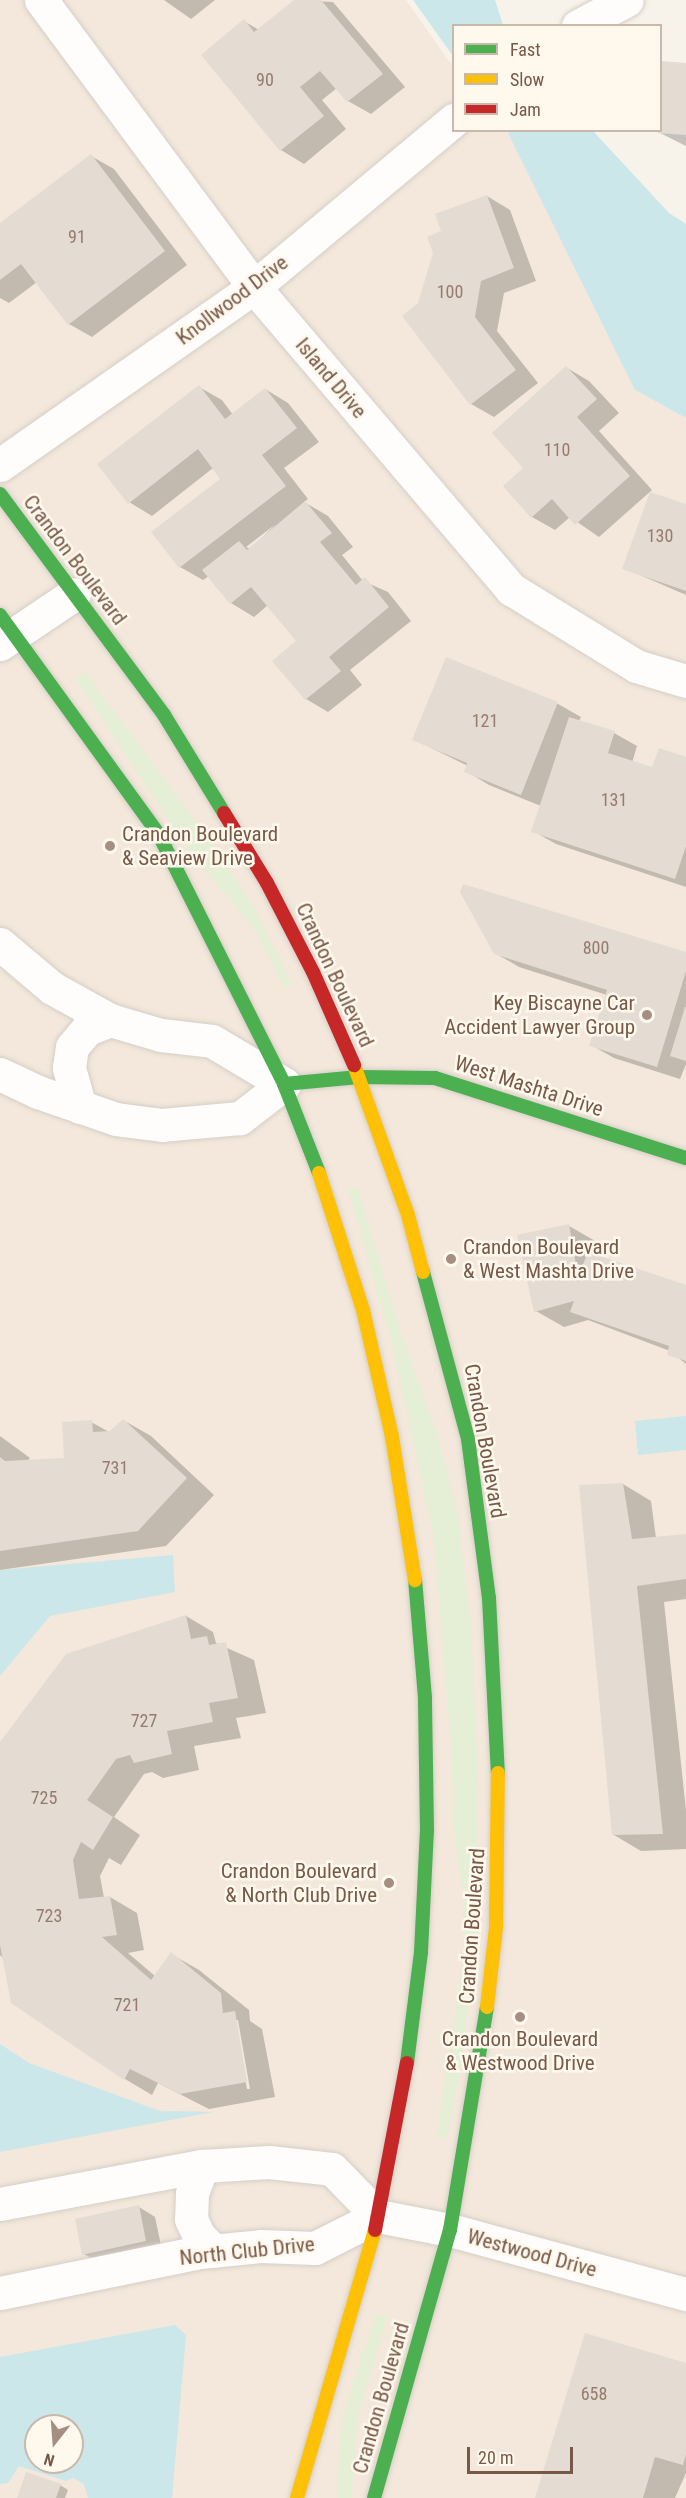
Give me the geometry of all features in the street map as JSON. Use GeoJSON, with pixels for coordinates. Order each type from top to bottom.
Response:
{"type":"FeatureCollection","features":[{"type":"Feature","properties":{"kind":"main road","name":"Crandon Boulevard"},"geometry":{"type":"LineString","coordinates":[[0,494],[164,715],[267,883],[313,972],[359,1077],[408,1215],[445,1343],[468,1439],[490,1620],[499,1730],[496,1928],[482,2057],[450,2230],[374,2498]]}},
{"type":"Feature","properties":{"kind":"main road"},"geometry":{"type":"LineString","coordinates":[[5,631],[159,835],[284,1084],[324,1186],[365,1322],[392,1437],[414,1570],[424,1686],[427,1830],[421,1952],[411,2044],[378,2216],[350,2325],[297,2498]]}},
{"type":"Feature","properties":{"kind":"main road","name":"West Mashta Drive"},"geometry":{"type":"LineString","coordinates":[[284,1084],[359,1077],[435,1078],[461,1084],[686,1158]]}},
{"type":"Feature","properties":{"kind":"street","name":"Island Drive"},"geometry":{"type":"LineString","coordinates":[[41,0],[254,287],[511,589],[636,666],[686,681]]}},
{"type":"Feature","properties":{"kind":"street"},"geometry":{"type":"LineString","coordinates":[[582,24],[627,0]]}},
{"type":"Feature","properties":{"kind":"street","name":"Knollwood Drive"},"geometry":{"type":"LineString","coordinates":[[0,465],[254,287],[452,121]]}},
{"type":"Feature","properties":{"kind":"street"},"geometry":{"type":"LineString","coordinates":[[5,631],[74,594]]}},
{"type":"Feature","properties":{"kind":"street"},"geometry":{"type":"LineString","coordinates":[[0,944],[52,988],[110,1020],[161,1035],[212,1041],[284,1084],[240,1118],[205,1124],[151,1124],[116,1119],[80,1107],[0,1074]]}},
{"type":"Feature","properties":{"kind":"street"},"geometry":{"type":"LineString","coordinates":[[80,1107],[69,1068],[72,1047],[87,1029],[110,1020]]}},
{"type":"Feature","properties":{"kind":"street"},"geometry":{"type":"LineString","coordinates":[[0,2204],[202,2166],[269,2162],[332,2169],[378,2216]]}},
{"type":"Feature","properties":{"kind":"street"},"geometry":{"type":"LineString","coordinates":[[202,2166],[192,2193],[191,2219],[199,2236],[214,2251]]}},
{"type":"Feature","properties":{"kind":"street","name":"Westwood Drive"},"geometry":{"type":"LineString","coordinates":[[378,2216],[450,2230],[686,2294]]}},
{"type":"Feature","properties":{"kind":"street","name":"North Club Drive"},"geometry":{"type":"LineString","coordinates":[[0,2293],[214,2251],[261,2246],[315,2248],[378,2216]]}},
{"type":"Feature","properties":{"kind":"shaded area"},"geometry":{"type":"Polygon","coordinates":[[[0,0],[406,0],[452,66],[452,132],[506,132],[517,145],[635,390],[686,418],[686,2498],[0,2498],[0,0]]]}},
{"type":"Feature","properties":{"kind":"green space"},"geometry":{"type":"Polygon","coordinates":[[[85,672],[210,841],[254,907],[292,984],[284,988],[256,932],[188,849],[75,678],[85,672]]]}},
{"type":"Feature","properties":{"kind":"green space"},"geometry":{"type":"Polygon","coordinates":[[[357,1187],[402,1337],[437,1434],[457,1511],[471,1626],[478,1781],[474,1950],[461,2068],[447,2138],[437,2137],[463,1954],[464,1897],[454,1829],[451,1744],[434,1538],[390,1335],[348,1190],[357,1187]]]}},
{"type":"Feature","properties":{"kind":"green space"},"geometry":{"type":"Polygon","coordinates":[[[376,2313],[388,2316],[358,2415],[351,2498],[337,2498],[341,2422],[376,2313]]]}},
{"type":"Feature","properties":{"kind":"water"},"geometry":{"type":"Polygon","coordinates":[[[413,0],[495,0],[503,24],[452,24],[452,55],[413,0]]]}},
{"type":"Feature","properties":{"kind":"water"},"geometry":{"type":"Polygon","coordinates":[[[507,132],[594,132],[669,213],[686,224],[686,418],[635,390],[507,132]]]}},
{"type":"Feature","properties":{"kind":"water"},"geometry":{"type":"Polygon","coordinates":[[[686,1416],[686,1450],[638,1455],[635,1421],[686,1416]]]}},
{"type":"Feature","properties":{"kind":"water"},"geometry":{"type":"Polygon","coordinates":[[[173,1555],[175,1592],[50,1616],[0,1676],[0,1570],[173,1555]]]}},
{"type":"Feature","properties":{"kind":"water"},"geometry":{"type":"Polygon","coordinates":[[[0,2044],[29,2063],[160,2111],[213,2112],[0,2152],[0,2044]]]}},
{"type":"Feature","properties":{"kind":"water"},"geometry":{"type":"Polygon","coordinates":[[[175,2325],[186,2335],[172,2498],[88,2498],[84,2484],[73,2478],[66,2481],[44,2474],[84,2474],[84,2414],[24,2414],[24,2468],[19,2466],[8,2483],[0,2484],[0,2357],[175,2325]]]}},
{"type":"Feature","properties":{"kind":"building"},"geometry":{"type":"Polygon","coordinates":[[[294,0],[321,0],[383,74],[347,102],[320,71],[300,87],[324,116],[280,151],[201,55],[244,19],[254,32],[294,0]]]}},
{"type":"Feature","properties":{"kind":"building"},"geometry":{"type":"Polygon","coordinates":[[[662,61],[686,63],[686,135],[657,133],[662,132],[662,61]]]}},
{"type":"Feature","properties":{"kind":"building"},"geometry":{"type":"Polygon","coordinates":[[[91,154],[165,251],[68,325],[21,264],[0,280],[0,223],[91,154]]]}},
{"type":"Feature","properties":{"kind":"building"},"geometry":{"type":"Polygon","coordinates":[[[487,195],[514,268],[481,281],[475,317],[516,370],[470,405],[402,316],[418,303],[433,253],[427,237],[441,231],[435,214],[487,195]]]}},
{"type":"Feature","properties":{"kind":"building"},"geometry":{"type":"Polygon","coordinates":[[[566,366],[597,399],[577,417],[630,476],[575,525],[552,499],[531,518],[503,486],[523,468],[492,433],[566,366]]]}},
{"type":"Feature","properties":{"kind":"building"},"geometry":{"type":"Polygon","coordinates":[[[199,385],[225,419],[265,388],[297,428],[262,455],[286,486],[179,568],[151,532],[220,479],[198,449],[128,504],[97,464],[199,385]]]}},
{"type":"Feature","properties":{"kind":"building"},"geometry":{"type":"Polygon","coordinates":[[[650,492],[686,504],[686,591],[622,569],[650,492]]]}},
{"type":"Feature","properties":{"kind":"building"},"geometry":{"type":"Polygon","coordinates":[[[305,501],[332,533],[320,542],[356,585],[365,577],[389,607],[329,657],[341,671],[305,700],[272,661],[296,641],[251,587],[230,604],[202,570],[239,541],[247,550],[305,501]]]}},
{"type":"Feature","properties":{"kind":"building"},"geometry":{"type":"Polygon","coordinates":[[[446,657],[558,702],[521,795],[464,772],[467,763],[412,740],[446,657]]]}},
{"type":"Feature","properties":{"kind":"building"},"geometry":{"type":"Polygon","coordinates":[[[569,717],[615,731],[608,753],[652,767],[659,748],[686,757],[686,846],[675,879],[531,832],[569,717]]]}},
{"type":"Feature","properties":{"kind":"building"},"geometry":{"type":"Polygon","coordinates":[[[463,884],[686,952],[686,971],[657,1067],[589,1046],[607,990],[494,954],[460,892],[463,884]]]}},
{"type":"Feature","properties":{"kind":"building"},"geometry":{"type":"Polygon","coordinates":[[[686,1007],[686,1061],[670,1056],[686,1007]]]}},
{"type":"Feature","properties":{"kind":"building"},"geometry":{"type":"Polygon","coordinates":[[[569,1224],[578,1277],[588,1252],[686,1285],[686,1361],[667,1355],[669,1346],[570,1312],[574,1301],[534,1312],[517,1235],[569,1224]]]}},
{"type":"Feature","properties":{"kind":"building"},"geometry":{"type":"Polygon","coordinates":[[[123,1419],[187,1478],[138,1531],[0,1551],[0,1457],[5,1461],[64,1458],[62,1422],[92,1420],[93,1432],[110,1431],[123,1419]]]}},
{"type":"Feature","properties":{"kind":"building"},"geometry":{"type":"Polygon","coordinates":[[[623,1483],[632,1539],[686,1534],[686,1579],[637,1586],[663,1834],[612,1835],[579,1485],[623,1483]]]}},
{"type":"Feature","properties":{"kind":"building"},"geometry":{"type":"Polygon","coordinates":[[[186,1615],[191,1639],[207,1636],[209,1645],[226,1642],[238,1698],[209,1703],[213,1722],[167,1731],[172,1754],[134,1763],[130,1755],[116,1759],[87,1800],[113,1817],[93,1850],[81,1842],[73,1860],[79,1899],[110,1896],[117,1935],[102,1937],[151,1980],[171,1952],[221,1993],[223,2013],[235,2011],[247,2082],[180,2094],[130,2069],[124,2080],[11,2003],[0,1945],[0,1742],[66,1654],[186,1615]]]}},
{"type":"Feature","properties":{"kind":"building"},"geometry":{"type":"Polygon","coordinates":[[[139,2205],[146,2241],[82,2255],[75,2219],[139,2205]]]}},
{"type":"Feature","properties":{"kind":"building"},"geometry":{"type":"Polygon","coordinates":[[[585,2333],[686,2363],[686,2454],[683,2465],[655,2457],[643,2498],[535,2498],[585,2333]]]}},
{"type":"Feature","properties":{"kind":"building"},"geometry":{"type":"Polygon","coordinates":[[[25,2474],[61,2484],[56,2498],[17,2498],[25,2474]]]}},
{"type":"Feature","properties":{"kind":"traffic: fast"},"geometry":{"type":"LineString","coordinates":[[0,494],[164,715],[224,813]]}},
{"type":"Feature","properties":{"kind":"traffic: fast"},"geometry":{"type":"LineString","coordinates":[[0,615],[159,835],[284,1084],[319,1173]]}},
{"type":"Feature","properties":{"kind":"traffic: fast"},"geometry":{"type":"LineString","coordinates":[[284,1084],[359,1077],[435,1078],[686,1158]]}},
{"type":"Feature","properties":{"kind":"traffic: fast"},"geometry":{"type":"LineString","coordinates":[[423,1272],[468,1439],[489,1598],[498,1773]]}},
{"type":"Feature","properties":{"kind":"traffic: fast"},"geometry":{"type":"LineString","coordinates":[[407,2063],[421,1952],[427,1830],[425,1698],[415,1580]]}},
{"type":"Feature","properties":{"kind":"traffic: fast"},"geometry":{"type":"LineString","coordinates":[[374,2498],[450,2230],[487,2007]]}},
{"type":"Feature","properties":{"kind":"traffic: slow"},"geometry":{"type":"LineString","coordinates":[[354,1065],[408,1215],[423,1272]]}},
{"type":"Feature","properties":{"kind":"traffic: slow"},"geometry":{"type":"LineString","coordinates":[[319,1173],[363,1310],[392,1437],[415,1580]]}},
{"type":"Feature","properties":{"kind":"traffic: slow"},"geometry":{"type":"LineString","coordinates":[[487,2007],[496,1928],[498,1773]]}},
{"type":"Feature","properties":{"kind":"traffic: slow"},"geometry":{"type":"LineString","coordinates":[[297,2498],[375,2230]]}},
{"type":"Feature","properties":{"kind":"traffic: jam"},"geometry":{"type":"LineString","coordinates":[[224,813],[267,883],[313,972],[354,1065]]}},
{"type":"Feature","properties":{"kind":"traffic: jam"},"geometry":{"type":"LineString","coordinates":[[375,2230],[407,2063]]}},
{"type":"Feature","properties":{"kind":"place","name":"Crandon Boulevard & Seaview Drive"},"geometry":{"type":"Point","coordinates":[110,846]}},
{"type":"Feature","properties":{"kind":"place","name":"Key Biscayne Car Accident Lawyer Group"},"geometry":{"type":"Point","coordinates":[647,1015]}},
{"type":"Feature","properties":{"kind":"place","name":"Crandon Boulevard & West Mashta Drive"},"geometry":{"type":"Point","coordinates":[451,1259]}},
{"type":"Feature","properties":{"kind":"place","name":"Crandon Boulevard & North Club Drive"},"geometry":{"type":"Point","coordinates":[389,1883]}},
{"type":"Feature","properties":{"kind":"place","name":"Crandon Boulevard & Westwood Drive"},"geometry":{"type":"Point","coordinates":[520,2017]}}]}
